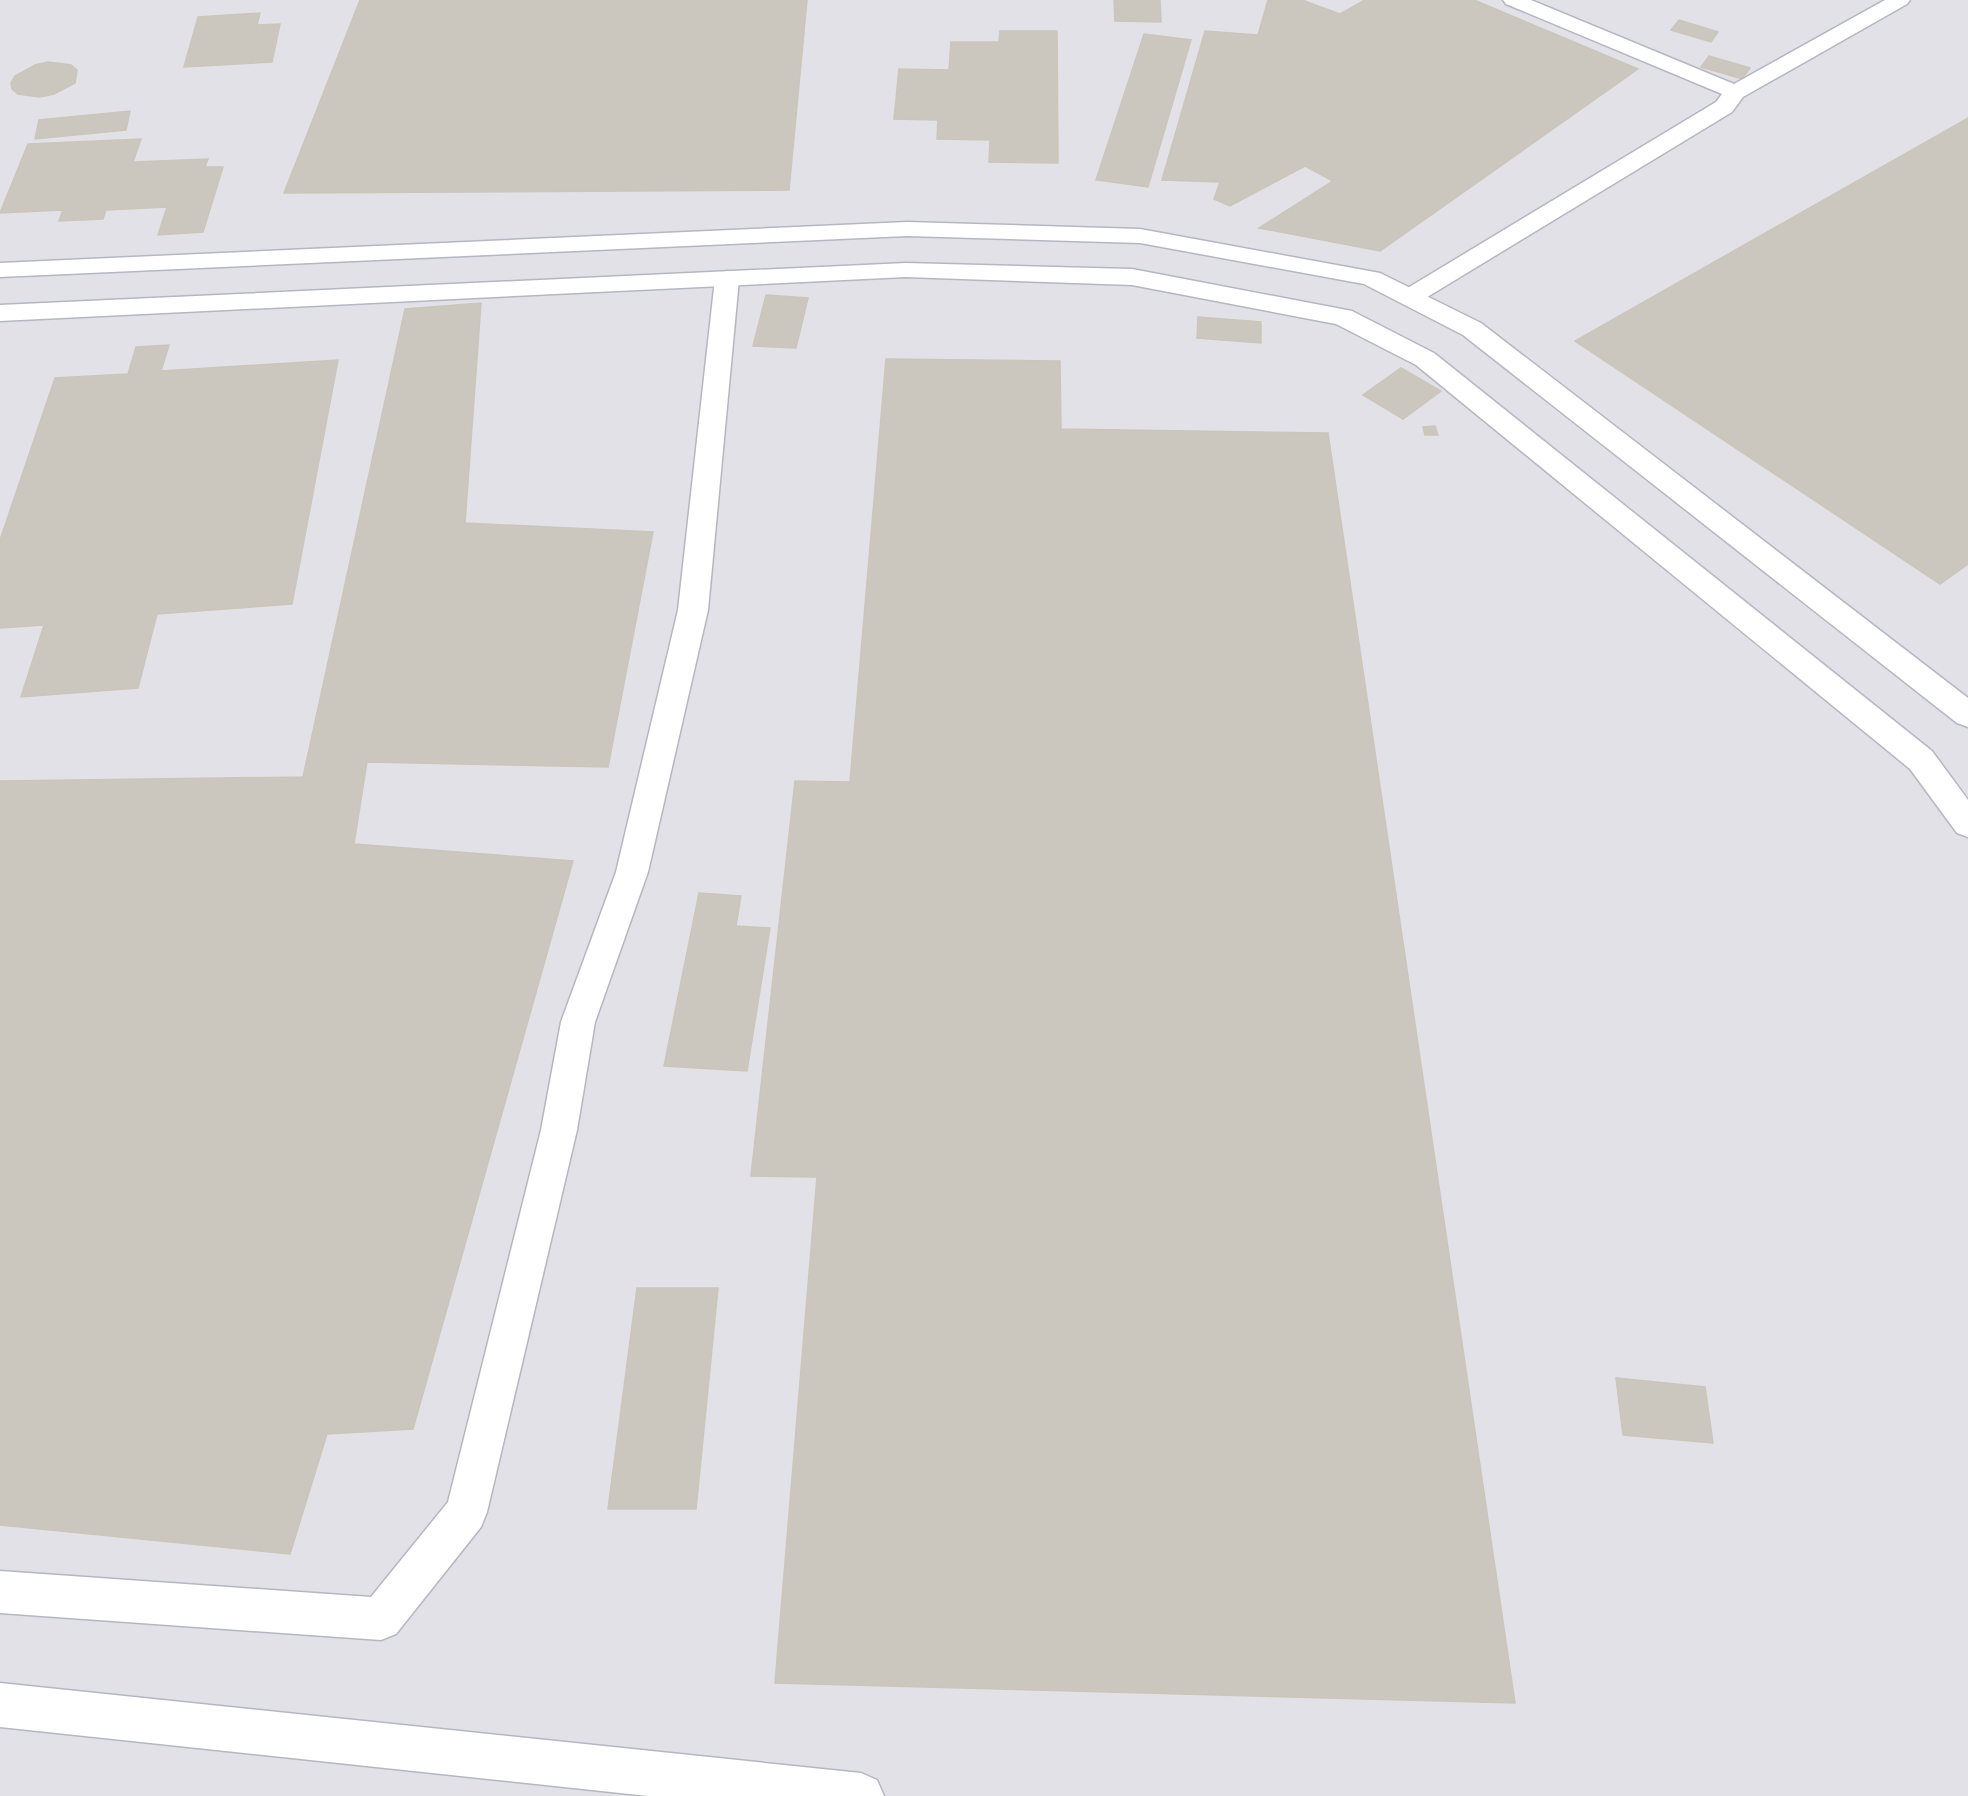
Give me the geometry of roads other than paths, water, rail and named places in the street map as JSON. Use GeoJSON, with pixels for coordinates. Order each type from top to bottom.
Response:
{"type":"FeatureCollection","features":[{"type":"Feature","properties":{"kind":"street"},"geometry":{"type":"LineString","coordinates":[[1513,0],[1735,92]]}},
{"type":"Feature","properties":{"kind":"street"},"geometry":{"type":"LineString","coordinates":[[1410,297],[1724,107],[1735,92],[1900,0]]}},
{"type":"Feature","properties":{"kind":"street"},"geometry":{"type":"LineString","coordinates":[[0,270],[907,229],[1140,236],[1371,278],[1472,329],[1968,715]]}},
{"type":"Feature","properties":{"kind":"street"},"geometry":{"type":"LineString","coordinates":[[0,313],[906,270],[1132,277],[1343,317],[1425,359],[1921,760],[1968,824]]}},
{"type":"Feature","properties":{"kind":"street"},"geometry":{"type":"LineString","coordinates":[[0,1592],[381,1619],[466,1512],[559,1130],[578,1022],[632,872],[693,610],[727,279]]}},
{"type":"Feature","properties":{"kind":"street"},"geometry":{"type":"LineString","coordinates":[[0,1705],[861,1796]]}}]}
